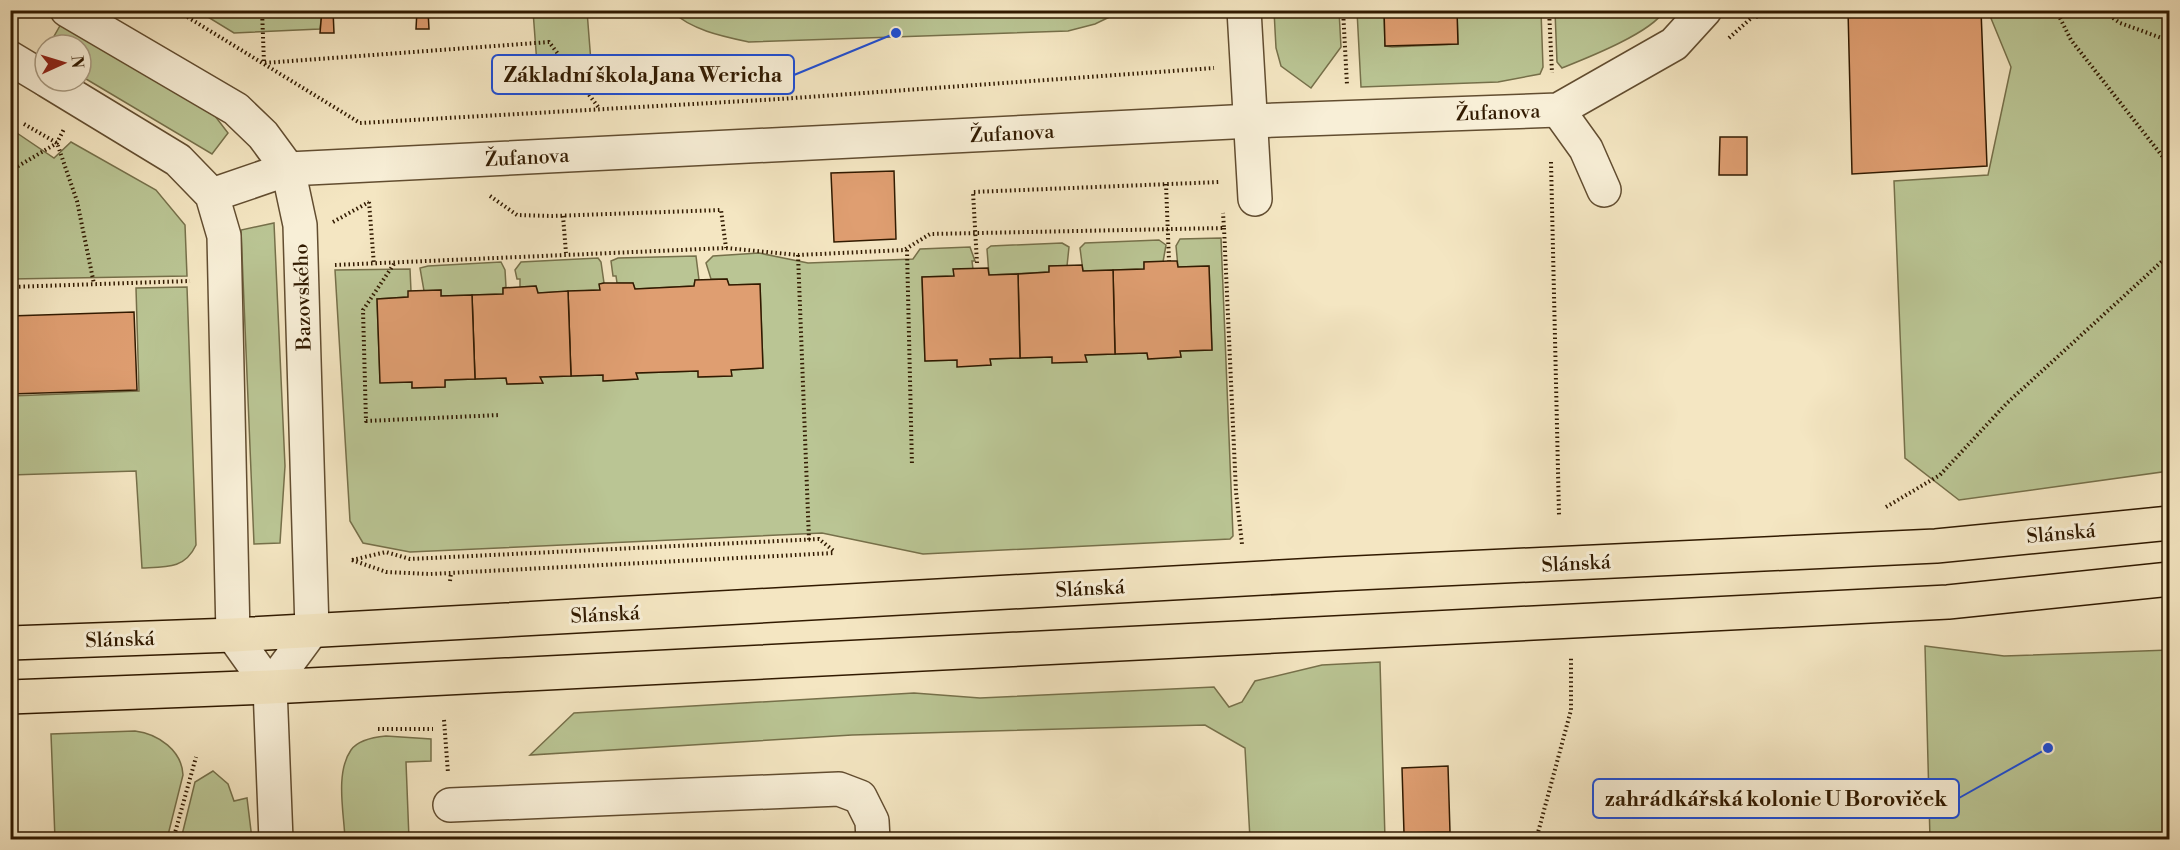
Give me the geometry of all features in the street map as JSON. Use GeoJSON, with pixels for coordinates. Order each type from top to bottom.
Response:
{"type":"FeatureCollection","features":[{"type":"Feature","properties":{"kind":"main road","name":"Slánská"},"geometry":{"type":"LineString","coordinates":[[10,643],[233,636],[1312,576],[1935,546],[2169,523]]}},
{"type":"Feature","properties":{"kind":"main road"},"geometry":{"type":"LineString","coordinates":[[10,697],[270,687],[1948,602],[2169,579]]}},
{"type":"Feature","properties":{"kind":"street","name":"Bazovského"},"geometry":{"type":"LineString","coordinates":[[67,10],[236,109],[263,135],[288,169],[300,225],[312,630]]}},
{"type":"Feature","properties":{"kind":"street"},"geometry":{"type":"LineString","coordinates":[[1245,10],[1255,199]]}},
{"type":"Feature","properties":{"kind":"street","name":"Žufanova"},"geometry":{"type":"LineString","coordinates":[[212,195],[288,169],[1252,121],[1558,110],[1674,44],[1705,10]]}},
{"type":"Feature","properties":{"kind":"street"},"geometry":{"type":"LineString","coordinates":[[10,58],[33,72]]}},
{"type":"Feature","properties":{"kind":"street"},"geometry":{"type":"LineString","coordinates":[[67,93],[178,160],[212,195],[224,236],[233,636],[270,687],[276,840]]}},
{"type":"Feature","properties":{"kind":"street"},"geometry":{"type":"LineString","coordinates":[[1558,110],[1586,149],[1604,190]]}},
{"type":"Feature","properties":{"kind":"street"},"geometry":{"type":"LineString","coordinates":[[270,687],[312,630]]}},
{"type":"Feature","properties":{"kind":"street"},"geometry":{"type":"LineString","coordinates":[[450,805],[839,789],[860,797],[872,821],[873,840]]}},
{"type":"Feature","properties":{"kind":"path"},"geometry":{"type":"LineString","coordinates":[[176,10],[360,123],[1215,68]]}},
{"type":"Feature","properties":{"kind":"path"},"geometry":{"type":"LineString","coordinates":[[262,10],[264,63]]}},
{"type":"Feature","properties":{"kind":"path"},"geometry":{"type":"LineString","coordinates":[[1342,10],[1347,94]]}},
{"type":"Feature","properties":{"kind":"path"},"geometry":{"type":"LineString","coordinates":[[1549,10],[1552,79],[1559,77]]}},
{"type":"Feature","properties":{"kind":"path"},"geometry":{"type":"LineString","coordinates":[[1755,17],[1784,10]]}},
{"type":"Feature","properties":{"kind":"path"},"geometry":{"type":"LineString","coordinates":[[2056,10],[2071,40],[2169,166]]}},
{"type":"Feature","properties":{"kind":"path"},"geometry":{"type":"LineString","coordinates":[[2102,10],[2120,23],[2169,41]]}},
{"type":"Feature","properties":{"kind":"path"},"geometry":{"type":"LineString","coordinates":[[264,63],[549,42],[600,108]]}},
{"type":"Feature","properties":{"kind":"path"},"geometry":{"type":"LineString","coordinates":[[24,124],[57,143],[77,201],[94,284]]}},
{"type":"Feature","properties":{"kind":"path"},"geometry":{"type":"LineString","coordinates":[[10,171],[57,143],[64,129]]}},
{"type":"Feature","properties":{"kind":"path"},"geometry":{"type":"LineString","coordinates":[[1221,193],[1220,160],[1254,153]]}},
{"type":"Feature","properties":{"kind":"path"},"geometry":{"type":"LineString","coordinates":[[1551,158],[1559,515]]}},
{"type":"Feature","properties":{"kind":"path"},"geometry":{"type":"LineString","coordinates":[[977,263],[973,192],[1219,182]]}},
{"type":"Feature","properties":{"kind":"path"},"geometry":{"type":"LineString","coordinates":[[1166,184],[1169,261]]}},
{"type":"Feature","properties":{"kind":"path"},"geometry":{"type":"LineString","coordinates":[[482,196],[493,196],[518,215],[563,216],[721,210],[726,248]]}},
{"type":"Feature","properties":{"kind":"path"},"geometry":{"type":"LineString","coordinates":[[374,265],[369,202],[380,201]]}},
{"type":"Feature","properties":{"kind":"path"},"geometry":{"type":"LineString","coordinates":[[1222,205],[1236,492],[1242,544]]}},
{"type":"Feature","properties":{"kind":"path"},"geometry":{"type":"LineString","coordinates":[[563,216],[566,253]]}},
{"type":"Feature","properties":{"kind":"path"},"geometry":{"type":"LineString","coordinates":[[350,265],[566,253],[726,248],[798,255],[907,249],[930,234],[1224,228]]}},
{"type":"Feature","properties":{"kind":"path"},"geometry":{"type":"LineString","coordinates":[[907,249],[912,466]]}},
{"type":"Feature","properties":{"kind":"path"},"geometry":{"type":"LineString","coordinates":[[1886,507],[1940,475],[2007,403],[2169,254]]}},
{"type":"Feature","properties":{"kind":"path"},"geometry":{"type":"LineString","coordinates":[[798,255],[809,540]]}},
{"type":"Feature","properties":{"kind":"path"},"geometry":{"type":"LineString","coordinates":[[394,264],[363,310],[366,421],[500,415]]}},
{"type":"Feature","properties":{"kind":"path"},"geometry":{"type":"LineString","coordinates":[[10,287],[192,281]]}},
{"type":"Feature","properties":{"kind":"path"},"geometry":{"type":"LineString","coordinates":[[819,539],[835,552],[451,573],[386,572],[352,560],[386,552],[410,559],[809,540],[819,539]]}},
{"type":"Feature","properties":{"kind":"path"},"geometry":{"type":"LineString","coordinates":[[450,580],[451,573]]}},
{"type":"Feature","properties":{"kind":"path"},"geometry":{"type":"LineString","coordinates":[[1536,840],[1571,710],[1571,654]]}},
{"type":"Feature","properties":{"kind":"path"},"geometry":{"type":"LineString","coordinates":[[444,720],[450,805]]}},
{"type":"Feature","properties":{"kind":"path"},"geometry":{"type":"LineString","coordinates":[[378,729],[433,729]]}},
{"type":"Feature","properties":{"kind":"path"},"geometry":{"type":"LineString","coordinates":[[172,840],[196,757]]}},
{"type":"Feature","properties":{"kind":"green space"},"geometry":{"type":"Polygon","coordinates":[[[1555,10],[1664,11],[1646,28],[1633,36],[1562,68],[1557,62],[1555,10]]]}},
{"type":"Feature","properties":{"kind":"green space"},"geometry":{"type":"Polygon","coordinates":[[[198,11],[322,11],[320,29],[234,33],[198,11]]]}},
{"type":"Feature","properties":{"kind":"green space"},"geometry":{"type":"Polygon","coordinates":[[[533,11],[587,11],[593,88],[539,91],[533,11]]]}},
{"type":"Feature","properties":{"kind":"green space"},"geometry":{"type":"Polygon","coordinates":[[[671,11],[1122,11],[1095,24],[1068,31],[749,42],[698,28],[671,11]]]}},
{"type":"Feature","properties":{"kind":"green space"},"geometry":{"type":"Polygon","coordinates":[[[1274,11],[1339,11],[1341,47],[1311,88],[1281,66],[1276,48],[1274,11]]]}},
{"type":"Feature","properties":{"kind":"green space"},"geometry":{"type":"Polygon","coordinates":[[[1357,11],[1384,11],[1385,46],[1392,47],[1458,44],[1457,11],[1541,11],[1543,67],[1540,74],[1498,82],[1361,87],[1357,11]]]}},
{"type":"Feature","properties":{"kind":"green space"},"geometry":{"type":"Polygon","coordinates":[[[1988,11],[2169,11],[2169,471],[1959,500],[1905,458],[1894,181],[1988,175],[2011,67],[1988,11]]]}},
{"type":"Feature","properties":{"kind":"green space"},"geometry":{"type":"Polygon","coordinates":[[[61,24],[76,33],[56,33],[61,24]]]}},
{"type":"Feature","properties":{"kind":"green space"},"geometry":{"type":"Polygon","coordinates":[[[93,43],[215,116],[228,133],[212,154],[93,83],[93,43]]]}},
{"type":"Feature","properties":{"kind":"green space"},"geometry":{"type":"Polygon","coordinates":[[[11,129],[54,158],[71,142],[156,190],[185,225],[187,276],[11,279],[11,129]]]}},
{"type":"Feature","properties":{"kind":"green space"},"geometry":{"type":"Polygon","coordinates":[[[274,223],[285,466],[280,543],[254,544],[241,230],[274,223]]]}},
{"type":"Feature","properties":{"kind":"green space"},"geometry":{"type":"Polygon","coordinates":[[[1221,238],[1233,536],[1230,539],[923,554],[822,533],[410,552],[363,543],[350,521],[335,270],[410,269],[411,291],[408,297],[377,299],[380,382],[412,382],[412,388],[445,387],[445,380],[506,378],[507,384],[542,383],[540,377],[603,375],[604,381],[637,379],[636,373],[698,371],[699,377],[731,376],[731,370],[763,368],[760,284],[729,285],[727,279],[711,279],[706,263],[713,256],[759,253],[808,263],[913,259],[920,249],[970,247],[975,261],[972,261],[973,269],[954,270],[954,276],[922,277],[925,361],[957,360],[991,365],[990,359],[1052,357],[1086,361],[1085,355],[1147,353],[1148,359],[1181,357],[1180,351],[1212,350],[1209,266],[1178,267],[1176,246],[1180,239],[1221,238]]]}},
{"type":"Feature","properties":{"kind":"green space"},"geometry":{"type":"Polygon","coordinates":[[[1159,240],[1166,245],[1163,262],[1144,262],[1144,269],[1083,271],[1080,248],[1085,243],[1159,240]]]}},
{"type":"Feature","properties":{"kind":"green space"},"geometry":{"type":"Polygon","coordinates":[[[1062,243],[1069,247],[1067,266],[1049,266],[1049,272],[989,275],[987,249],[991,246],[1062,243]]]}},
{"type":"Feature","properties":{"kind":"green space"},"geometry":{"type":"Polygon","coordinates":[[[696,256],[699,280],[695,280],[694,286],[635,289],[633,283],[617,283],[616,276],[613,276],[611,261],[618,258],[696,256]]]}},
{"type":"Feature","properties":{"kind":"green space"},"geometry":{"type":"Polygon","coordinates":[[[598,258],[601,262],[604,283],[600,284],[600,290],[538,293],[536,286],[520,287],[520,279],[517,279],[515,270],[521,262],[598,258]]]}},
{"type":"Feature","properties":{"kind":"green space"},"geometry":{"type":"Polygon","coordinates":[[[501,262],[505,270],[506,287],[503,288],[503,294],[441,296],[441,290],[424,291],[420,268],[501,262]]]}},
{"type":"Feature","properties":{"kind":"green space"},"geometry":{"type":"Polygon","coordinates":[[[187,287],[196,545],[192,553],[180,563],[167,567],[142,568],[136,471],[11,475],[11,396],[139,391],[136,288],[187,287]]]}},
{"type":"Feature","properties":{"kind":"green space"},"geometry":{"type":"Polygon","coordinates":[[[1925,646],[2004,656],[2169,650],[2169,839],[1930,839],[1925,646]]]}},
{"type":"Feature","properties":{"kind":"green space"},"geometry":{"type":"Polygon","coordinates":[[[1380,662],[1385,839],[1250,839],[1245,748],[1205,725],[852,735],[530,755],[574,713],[914,693],[980,698],[1214,687],[1229,707],[1242,702],[1255,681],[1322,665],[1380,662]]]}},
{"type":"Feature","properties":{"kind":"green space"},"geometry":{"type":"Polygon","coordinates":[[[135,731],[152,736],[168,745],[182,766],[183,775],[167,839],[55,839],[51,734],[135,731]]]}},
{"type":"Feature","properties":{"kind":"green space"},"geometry":{"type":"Polygon","coordinates":[[[386,736],[431,739],[431,761],[406,762],[409,839],[345,839],[342,781],[346,759],[351,750],[362,741],[386,736]]]}},
{"type":"Feature","properties":{"kind":"green space"},"geometry":{"type":"Polygon","coordinates":[[[213,771],[228,784],[234,801],[247,798],[252,839],[181,839],[195,782],[213,771]]]}},
{"type":"Feature","properties":{"kind":"building"},"geometry":{"type":"Polygon","coordinates":[[[322,10],[333,10],[334,33],[320,33],[322,10]]]}},
{"type":"Feature","properties":{"kind":"building"},"geometry":{"type":"Polygon","coordinates":[[[417,10],[428,10],[429,29],[416,29],[417,10]]]}},
{"type":"Feature","properties":{"kind":"building"},"geometry":{"type":"Polygon","coordinates":[[[1384,10],[1457,10],[1458,44],[1385,46],[1384,10]]]}},
{"type":"Feature","properties":{"kind":"building"},"geometry":{"type":"Polygon","coordinates":[[[1848,10],[1981,10],[1987,166],[1852,174],[1848,10]]]}},
{"type":"Feature","properties":{"kind":"building"},"geometry":{"type":"Polygon","coordinates":[[[1720,137],[1747,137],[1747,175],[1719,175],[1720,137]]]}},
{"type":"Feature","properties":{"kind":"building"},"geometry":{"type":"Polygon","coordinates":[[[894,171],[896,239],[834,242],[831,173],[894,171]]]}},
{"type":"Feature","properties":{"kind":"building"},"geometry":{"type":"Polygon","coordinates":[[[1177,261],[1178,267],[1209,266],[1212,350],[1180,351],[1181,357],[1148,359],[1147,353],[1115,354],[1113,270],[1144,269],[1144,262],[1177,261]]]}},
{"type":"Feature","properties":{"kind":"building"},"geometry":{"type":"Polygon","coordinates":[[[1082,265],[1083,271],[1113,270],[1115,354],[1085,355],[1087,362],[1052,363],[1052,357],[1020,358],[1018,274],[1049,272],[1049,266],[1082,265]]]}},
{"type":"Feature","properties":{"kind":"building"},"geometry":{"type":"Polygon","coordinates":[[[988,268],[989,275],[1018,274],[1020,358],[990,359],[991,365],[957,367],[957,360],[925,361],[922,277],[954,276],[953,269],[988,268]]]}},
{"type":"Feature","properties":{"kind":"building"},"geometry":{"type":"Polygon","coordinates":[[[727,279],[729,285],[760,284],[763,368],[731,370],[732,376],[698,377],[698,371],[636,373],[638,379],[603,381],[603,375],[571,376],[568,291],[600,290],[599,284],[604,283],[633,283],[635,289],[694,286],[695,280],[727,279]]]}},
{"type":"Feature","properties":{"kind":"building"},"geometry":{"type":"Polygon","coordinates":[[[536,286],[538,293],[568,291],[571,376],[540,377],[543,383],[507,384],[506,378],[475,379],[472,295],[503,294],[503,288],[536,286]]]}},
{"type":"Feature","properties":{"kind":"building"},"geometry":{"type":"Polygon","coordinates":[[[441,290],[441,296],[472,295],[475,379],[445,380],[445,387],[412,388],[412,382],[380,383],[377,299],[408,297],[408,291],[441,290]]]}},
{"type":"Feature","properties":{"kind":"building"},"geometry":{"type":"Polygon","coordinates":[[[134,312],[137,390],[10,394],[10,316],[134,312]]]}},
{"type":"Feature","properties":{"kind":"building"},"geometry":{"type":"Polygon","coordinates":[[[1448,766],[1450,832],[1404,833],[1402,768],[1448,766]]]}},
{"type":"Feature","properties":{"kind":"place","name":"Základní škola Jana Wericha"},"geometry":{"type":"Point","coordinates":[896,33]}},
{"type":"Feature","properties":{"kind":"place","name":"zahrádkářská kolonie U Boroviček"},"geometry":{"type":"Point","coordinates":[2048,748]}}]}
